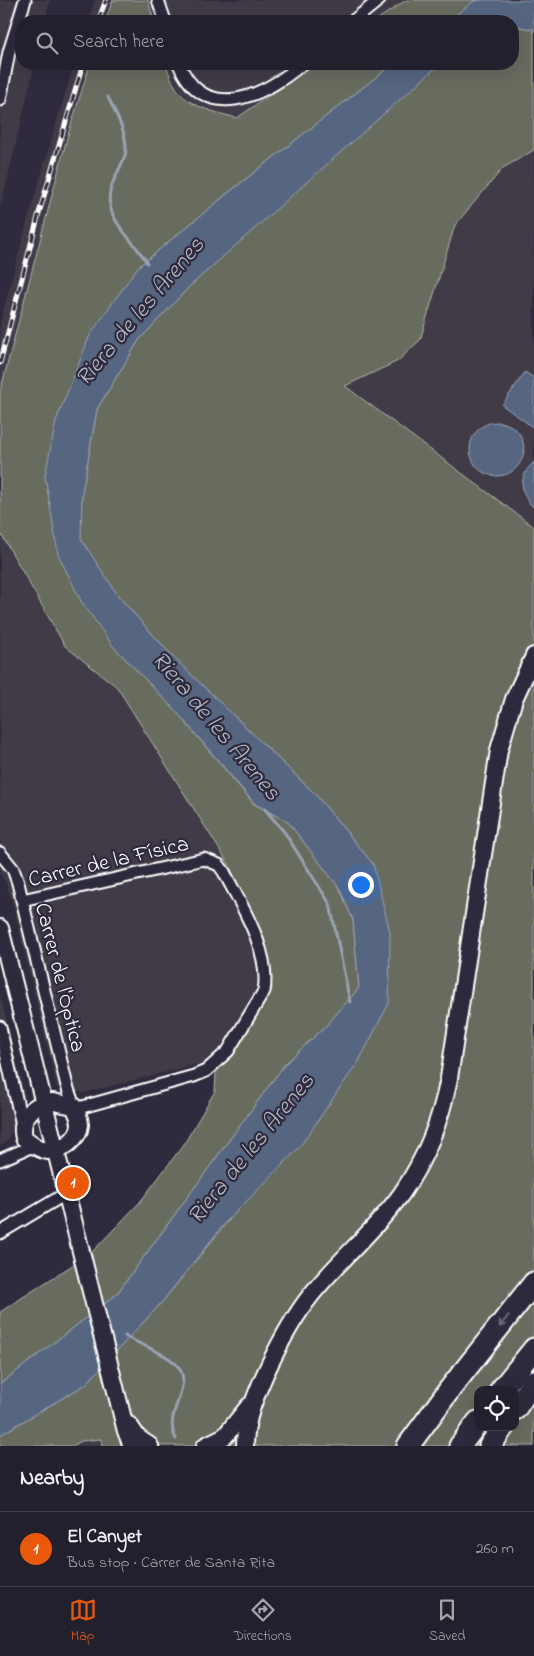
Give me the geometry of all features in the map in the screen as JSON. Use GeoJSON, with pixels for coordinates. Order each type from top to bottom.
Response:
{"type":"FeatureCollection","features":[{"type":"Feature","properties":{"kind":"highway"},"geometry":{"type":"LineString","coordinates":[[408,1446],[450,1389],[534,1283]]}},
{"type":"Feature","properties":{"kind":"highway"},"geometry":{"type":"LineString","coordinates":[[504,1386],[534,1348]]}},
{"type":"Feature","properties":{"kind":"highway"},"geometry":{"type":"LineString","coordinates":[[519,1403],[534,1381]]}},
{"type":"Feature","properties":{"kind":"highway"},"geometry":{"type":"LineString","coordinates":[[460,1446],[474,1427]]}},
{"type":"Feature","properties":{"kind":"highway"},"geometry":{"type":"LineString","coordinates":[[490,1446],[500,1431]]}},
{"type":"Feature","properties":{"kind":"main road"},"geometry":{"type":"LineString","coordinates":[[205,1446],[217,1441],[230,1431],[253,1400],[298,1312],[400,1195],[414,1174],[434,1134],[451,1070],[499,750],[514,699],[534,656]]}},
{"type":"Feature","properties":{"kind":"main road"},"geometry":{"type":"LineString","coordinates":[[0,928],[57,1106],[56,1150],[121,1411],[132,1446]]}},
{"type":"Feature","properties":{"kind":"main road"},"geometry":{"type":"LineString","coordinates":[[57,1106],[80,1120],[78,1134],[63,1147],[49,1151],[27,1136],[24,1118],[57,1106]]}},
{"type":"Feature","properties":{"kind":"main road"},"geometry":{"type":"LineString","coordinates":[[246,1446],[246,1431],[253,1400]]}},
{"type":"Feature","properties":{"kind":"main road"},"geometry":{"type":"LineString","coordinates":[[121,1411],[138,1438],[150,1446]]}},
{"type":"Feature","properties":{"kind":"street"},"geometry":{"type":"LineString","coordinates":[[20,15],[25,0]]}},
{"type":"Feature","properties":{"kind":"street"},"geometry":{"type":"LineString","coordinates":[[158,0],[163,15]]}},
{"type":"Feature","properties":{"kind":"street"},"geometry":{"type":"LineString","coordinates":[[360,15],[379,0]]}},
{"type":"Feature","properties":{"kind":"street"},"geometry":{"type":"LineString","coordinates":[[0,100],[9,52],[15,32]]}},
{"type":"Feature","properties":{"kind":"street"},"geometry":{"type":"LineString","coordinates":[[182,70],[197,90],[203,94],[227,101],[259,92],[284,79],[295,70]]}},
{"type":"Feature","properties":{"kind":"street","name":"Carrer de l'Òptica"},"geometry":{"type":"LineString","coordinates":[[0,852],[13,869],[22,900],[67,1086],[57,1106]]}},
{"type":"Feature","properties":{"kind":"street","name":"Carrer de la Física"},"geometry":{"type":"LineString","coordinates":[[22,900],[204,859],[219,865],[224,872],[258,942],[266,982],[264,991],[228,1050],[212,1066],[194,1076],[57,1106]]}},
{"type":"Feature","properties":{"kind":"street"},"geometry":{"type":"LineString","coordinates":[[0,1028],[27,1136],[11,1154],[0,1160]]}},
{"type":"Feature","properties":{"kind":"street"},"geometry":{"type":"LineString","coordinates":[[13,1085],[20,1099],[57,1106]]}},
{"type":"Feature","properties":{"kind":"street"},"geometry":{"type":"LineString","coordinates":[[0,1233],[67,1192]]}},
{"type":"Feature","properties":{"kind":"shaded area"},"geometry":{"type":"Polygon","coordinates":[[[0,0],[50,0],[46,15],[15,15],[15,70],[34,70],[0,209],[0,0]]]}},
{"type":"Feature","properties":{"kind":"shaded area"},"geometry":{"type":"Polygon","coordinates":[[[95,0],[113,0],[107,15],[90,15],[95,0]]]}},
{"type":"Feature","properties":{"kind":"shaded area"},"geometry":{"type":"Polygon","coordinates":[[[148,0],[406,0],[384,15],[152,15],[148,0]]]}},
{"type":"Feature","properties":{"kind":"shaded area"},"geometry":{"type":"Polygon","coordinates":[[[72,70],[88,70],[67,138],[0,392],[0,323],[29,215],[72,70]]]}},
{"type":"Feature","properties":{"kind":"shaded area"},"geometry":{"type":"Polygon","coordinates":[[[168,70],[306,70],[237,118],[196,107],[171,82],[168,70]]]}},
{"type":"Feature","properties":{"kind":"shaded area"},"geometry":{"type":"Polygon","coordinates":[[[534,150],[534,527],[345,386],[398,361],[420,340],[455,225],[503,168],[534,150]]]}},
{"type":"Feature","properties":{"kind":"shaded area"},"geometry":{"type":"Polygon","coordinates":[[[0,532],[65,646],[117,687],[228,863],[263,938],[271,976],[272,991],[216,1073],[199,1064],[83,1093],[57,1087],[13,905],[6,883],[0,874],[0,532]]]}},
{"type":"Feature","properties":{"kind":"shaded area"},"geometry":{"type":"Polygon","coordinates":[[[0,994],[25,1096],[7,1142],[0,1146],[0,994]]]}},
{"type":"Feature","properties":{"kind":"shaded area"},"geometry":{"type":"Polygon","coordinates":[[[102,1439],[102,1446],[73,1446],[81,1441],[102,1439]]]}},
{"type":"Feature","properties":{"kind":"green space"},"geometry":{"type":"Polygon","coordinates":[[[113,0],[148,0],[152,15],[107,15],[113,0]]]}},
{"type":"Feature","properties":{"kind":"green space"},"geometry":{"type":"Polygon","coordinates":[[[406,0],[482,0],[474,1],[456,15],[384,15],[406,0]]]}},
{"type":"Feature","properties":{"kind":"green space"},"geometry":{"type":"Polygon","coordinates":[[[519,26],[534,30],[534,150],[503,168],[455,225],[420,340],[398,361],[345,386],[534,527],[534,1446],[102,1446],[101,1439],[81,1441],[73,1446],[0,1446],[0,1435],[86,1384],[162,1302],[360,1059],[373,864],[316,795],[173,657],[119,597],[80,539],[82,493],[97,409],[139,340],[190,286],[402,95],[433,70],[519,70],[519,26]]]}},
{"type":"Feature","properties":{"kind":"green space"},"geometry":{"type":"Polygon","coordinates":[[[88,70],[168,70],[177,88],[192,103],[237,118],[306,70],[385,70],[228,193],[137,268],[45,476],[113,646],[175,710],[254,804],[288,822],[340,889],[353,920],[359,988],[327,1025],[285,1064],[116,1295],[0,1384],[0,1312],[91,1253],[140,1202],[184,1144],[215,1091],[216,1073],[272,990],[263,938],[228,863],[117,687],[65,646],[0,532],[0,392],[67,138],[88,70]]]}},
{"type":"Feature","properties":{"kind":"water"},"geometry":{"type":"Polygon","coordinates":[[[534,0],[534,30],[519,26],[519,15],[456,15],[474,1],[534,0]]]}},
{"type":"Feature","properties":{"kind":"water"},"geometry":{"type":"Polygon","coordinates":[[[385,70],[433,70],[190,286],[139,340],[97,409],[82,493],[81,539],[119,597],[173,657],[316,795],[373,864],[390,932],[389,1003],[360,1059],[299,1148],[225,1223],[162,1302],[86,1384],[0,1435],[0,1384],[116,1295],[285,1064],[327,1025],[359,988],[353,920],[340,889],[288,822],[255,804],[175,710],[113,646],[81,601],[58,554],[45,476],[56,421],[90,335],[137,268],[228,193],[385,70]]]}},
{"type":"Feature","properties":{"kind":"water"},"geometry":{"type":"Polygon","coordinates":[[[525,372],[534,378],[534,428],[502,405],[525,372]]]}},
{"type":"Feature","properties":{"kind":"water"},"geometry":{"type":"Polygon","coordinates":[[[497,422],[507,424],[516,430],[522,439],[524,449],[522,459],[516,468],[507,474],[497,476],[487,474],[478,468],[472,459],[470,449],[472,439],[478,430],[487,424],[497,422]]]}},
{"type":"Feature","properties":{"kind":"water"},"geometry":{"type":"Polygon","coordinates":[[[534,462],[534,508],[525,497],[522,485],[525,473],[534,462]]]}},
{"type":"Feature","properties":{"kind":"waterway"},"geometry":{"type":"LineString","coordinates":[[108,97],[124,133],[126,148],[123,161],[110,192],[110,205],[116,221],[147,263]]}},
{"type":"Feature","properties":{"kind":"waterway","name":"Riera de les Arenes"},"geometry":{"type":"LineString","coordinates":[[265,809],[285,833],[330,904],[350,1002]]}},
{"type":"Feature","properties":{"kind":"waterway"},"geometry":{"type":"LineString","coordinates":[[125,1336],[165,1356],[179,1368],[183,1377],[173,1417],[176,1439]]}},
{"type":"Feature","properties":{"kind":"railway"},"geometry":{"type":"LineString","coordinates":[[100,15],[106,0]]}},
{"type":"Feature","properties":{"kind":"railway"},"geometry":{"type":"LineString","coordinates":[[0,363],[39,213],[81,70]]}},
{"type":"Feature","properties":{"kind":"place","name":"El Canyet"},"geometry":{"type":"Point","coordinates":[73,1183]}}]}
